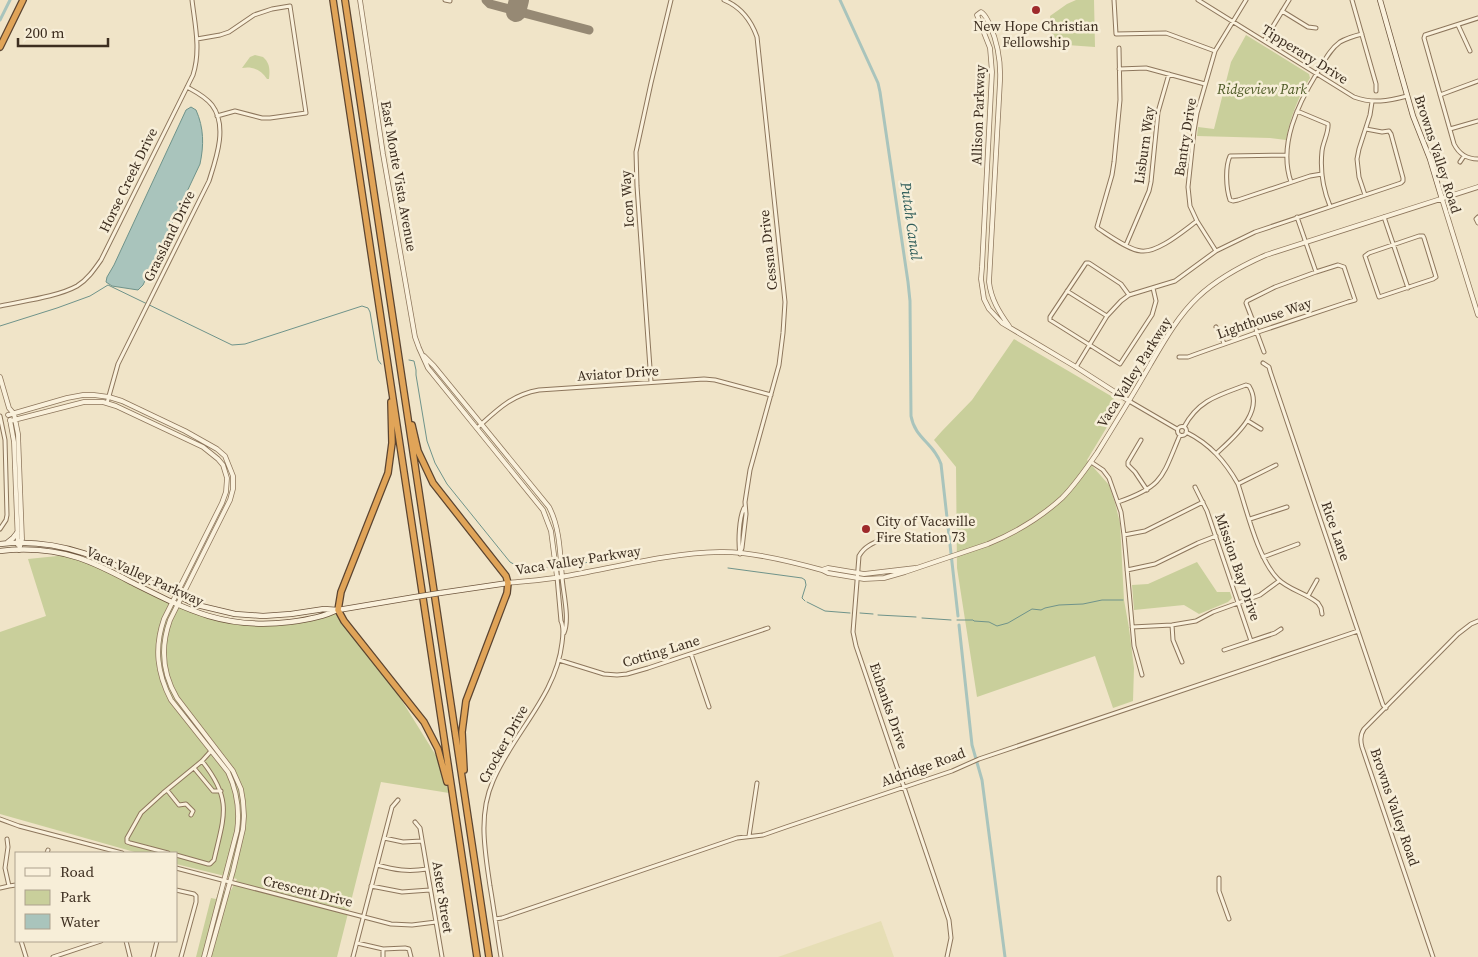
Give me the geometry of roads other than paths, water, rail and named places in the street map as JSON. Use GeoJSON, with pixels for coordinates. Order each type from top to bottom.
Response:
{"type":"FeatureCollection","features":[{"type":"Feature","properties":{"kind":"highway"},"geometry":{"type":"LineString","coordinates":[[0,47],[23,0]]}},
{"type":"Feature","properties":{"kind":"highway"},"geometry":{"type":"LineString","coordinates":[[333,0],[477,957]]}},
{"type":"Feature","properties":{"kind":"highway"},"geometry":{"type":"LineString","coordinates":[[345,0],[489,957]]}},
{"type":"Feature","properties":{"kind":"highway"},"geometry":{"type":"LineString","coordinates":[[401,372],[416,442],[428,474],[444,498],[506,576],[508,583],[507,592],[466,701],[462,732],[464,787]]}},
{"type":"Feature","properties":{"kind":"highway"},"geometry":{"type":"LineString","coordinates":[[390,380],[392,443],[388,473],[341,592],[338,610],[429,730],[442,759],[458,832]]}},
{"type":"Feature","properties":{"kind":"main road","name":"Browns Valley Road"},"geometry":{"type":"LineString","coordinates":[[1380,0],[1416,125],[1434,171],[1442,199]]}},
{"type":"Feature","properties":{"kind":"main road"},"geometry":{"type":"LineString","coordinates":[[6,543],[17,533]]}},
{"type":"Feature","properties":{"kind":"main road","name":"Vaca Valley Parkway"},"geometry":{"type":"LineString","coordinates":[[0,544],[20,542],[51,544],[82,552],[206,608],[242,615],[274,616],[324,609],[338,610],[508,583]]}},
{"type":"Feature","properties":{"kind":"main road","name":"Vaca Valley Parkway"},"geometry":{"type":"LineString","coordinates":[[0,551],[20,550],[56,553],[78,558],[99,566],[172,602],[204,615],[220,619],[253,624],[275,624],[326,616],[338,610]]}},
{"type":"Feature","properties":{"kind":"street","name":"Horse Creek Drive"},"geometry":{"type":"LineString","coordinates":[[0,306],[58,293],[77,286],[101,260],[187,87],[196,63],[197,39],[192,0]]}},
{"type":"Feature","properties":{"kind":"street","name":"East Monte Vista Avenue"},"geometry":{"type":"LineString","coordinates":[[360,0],[383,154],[415,337],[428,368],[543,510],[551,531],[556,578]]}},
{"type":"Feature","properties":{"kind":"street"},"geometry":{"type":"LineString","coordinates":[[445,0],[450,1]]}},
{"type":"Feature","properties":{"kind":"street","name":"Icon Way"},"geometry":{"type":"LineString","coordinates":[[651,382],[636,152],[671,0]]}},
{"type":"Feature","properties":{"kind":"street","name":"Cessna Drive"},"geometry":{"type":"LineString","coordinates":[[724,0],[739,9],[750,22],[757,37],[784,297],[784,326],[779,365],[752,462],[745,508],[742,513],[740,554]]}},
{"type":"Feature","properties":{"kind":"street"},"geometry":{"type":"LineString","coordinates":[[1114,0],[1116,34],[1166,33],[1215,51]]}},
{"type":"Feature","properties":{"kind":"street","name":"Tipperary Drive"},"geometry":{"type":"LineString","coordinates":[[1198,0],[1354,97],[1372,102],[1387,101],[1407,96]]}},
{"type":"Feature","properties":{"kind":"street","name":"Bantry Drive"},"geometry":{"type":"LineString","coordinates":[[1216,251],[1196,221],[1190,206],[1188,187],[1197,113],[1215,51],[1246,0]]}},
{"type":"Feature","properties":{"kind":"street"},"geometry":{"type":"LineString","coordinates":[[1264,41],[1289,0]]}},
{"type":"Feature","properties":{"kind":"street"},"geometry":{"type":"LineString","coordinates":[[1352,0],[1376,84],[1376,91]]}},
{"type":"Feature","properties":{"kind":"street"},"geometry":{"type":"LineString","coordinates":[[187,87],[202,95],[213,106],[217,116],[235,111],[262,118],[306,114],[290,6],[254,15],[225,34],[197,39]]}},
{"type":"Feature","properties":{"kind":"street"},"geometry":{"type":"LineString","coordinates":[[1282,10],[1308,27],[1316,28]]}},
{"type":"Feature","properties":{"kind":"street","name":"Allison Parkway"},"geometry":{"type":"LineString","coordinates":[[1009,326],[997,308],[989,282],[1000,59],[994,36],[985,15],[981,12],[977,15],[990,48],[992,72],[981,279],[984,299],[989,309],[1002,323],[1129,401]]}},
{"type":"Feature","properties":{"kind":"street"},"geometry":{"type":"LineString","coordinates":[[1478,18],[1424,36],[1457,150],[1464,156],[1478,160]]}},
{"type":"Feature","properties":{"kind":"street"},"geometry":{"type":"LineString","coordinates":[[1458,25],[1470,51]]}},
{"type":"Feature","properties":{"kind":"street"},"geometry":{"type":"LineString","coordinates":[[1291,182],[1287,155],[1290,132],[1307,90],[1335,46],[1350,37],[1362,34]]}},
{"type":"Feature","properties":{"kind":"street"},"geometry":{"type":"LineString","coordinates":[[1119,48],[1120,100],[1114,162],[1097,227],[1126,245],[1142,252],[1157,249],[1196,221]]}},
{"type":"Feature","properties":{"kind":"street"},"geometry":{"type":"LineString","coordinates":[[1119,69],[1146,68],[1205,84]]}},
{"type":"Feature","properties":{"kind":"street","name":"Lisburn Way"},"geometry":{"type":"LineString","coordinates":[[1126,245],[1149,191],[1158,112],[1169,74]]}},
{"type":"Feature","properties":{"kind":"street"},"geometry":{"type":"LineString","coordinates":[[1440,95],[1478,81]]}},
{"type":"Feature","properties":{"kind":"street"},"geometry":{"type":"LineString","coordinates":[[1365,195],[1357,166],[1359,149],[1372,102]]}},
{"type":"Feature","properties":{"kind":"street"},"geometry":{"type":"LineString","coordinates":[[1297,111],[1328,124],[1322,150],[1322,174],[1330,206]]}},
{"type":"Feature","properties":{"kind":"street","name":"Grassland Drive"},"geometry":{"type":"LineString","coordinates":[[107,403],[118,364],[209,181],[215,164],[220,132],[217,116]]}},
{"type":"Feature","properties":{"kind":"street"},"geometry":{"type":"LineString","coordinates":[[1450,129],[1478,121]]}},
{"type":"Feature","properties":{"kind":"street"},"geometry":{"type":"LineString","coordinates":[[1076,367],[1107,316],[1115,306],[1129,295],[1175,281],[1216,251],[1255,232],[1403,181],[1389,131],[1382,132],[1366,129]]}},
{"type":"Feature","properties":{"kind":"street"},"geometry":{"type":"LineString","coordinates":[[1287,155],[1230,156],[1227,178],[1230,200],[1233,201],[1310,176],[1322,174]]}},
{"type":"Feature","properties":{"kind":"street"},"geometry":{"type":"LineString","coordinates":[[1460,162],[1464,156]]}},
{"type":"Feature","properties":{"kind":"street","name":"Vaca Valley Parkway"},"geometry":{"type":"LineString","coordinates":[[508,583],[556,578],[707,552],[762,557],[822,570],[828,568],[857,576],[915,568],[1002,538],[1037,518],[1063,497],[1091,462],[1168,334],[1199,296],[1220,279],[1266,255],[1478,187]]}},
{"type":"Feature","properties":{"kind":"street","name":"Browns Valley Road"},"geometry":{"type":"LineString","coordinates":[[1442,199],[1478,315]]}},
{"type":"Feature","properties":{"kind":"street"},"geometry":{"type":"LineString","coordinates":[[1264,352],[1246,303],[1247,301],[1274,287],[1316,272],[1297,217]]}},
{"type":"Feature","properties":{"kind":"street"},"geometry":{"type":"LineString","coordinates":[[1478,217],[1476,219],[1478,223]]}},
{"type":"Feature","properties":{"kind":"street"},"geometry":{"type":"LineString","coordinates":[[1384,218],[1408,288]]}},
{"type":"Feature","properties":{"kind":"street"},"geometry":{"type":"LineString","coordinates":[[1421,236],[1424,238],[1436,277],[1379,297],[1365,256],[1394,245],[1421,236]]}},
{"type":"Feature","properties":{"kind":"street"},"geometry":{"type":"LineString","coordinates":[[1129,295],[1122,284],[1089,263],[1086,263],[1050,317],[1050,320],[1120,364],[1152,315],[1156,301],[1153,288]]}},
{"type":"Feature","properties":{"kind":"street","name":"Lighthouse Way"},"geometry":{"type":"LineString","coordinates":[[1179,357],[1188,357],[1354,300],[1344,266],[1338,265],[1316,272]]}},
{"type":"Feature","properties":{"kind":"street"},"geometry":{"type":"LineString","coordinates":[[1067,291],[1107,316]]}},
{"type":"Feature","properties":{"kind":"street"},"geometry":{"type":"LineString","coordinates":[[1216,327],[1224,344]]}},
{"type":"Feature","properties":{"kind":"street","name":"East Monte Vista Avenue"},"geometry":{"type":"LineString","coordinates":[[422,354],[434,366],[549,507],[555,521],[562,577]]}},
{"type":"Feature","properties":{"kind":"street","name":"Rice Lane"},"geometry":{"type":"LineString","coordinates":[[1263,363],[1269,367],[1383,705],[1386,708]]}},
{"type":"Feature","properties":{"kind":"street"},"geometry":{"type":"LineString","coordinates":[[0,377],[9,408],[8,416],[14,442],[17,533],[20,542]]}},
{"type":"Feature","properties":{"kind":"street","name":"Aviator Drive"},"geometry":{"type":"LineString","coordinates":[[477,428],[511,399],[530,392],[704,379],[715,380],[771,395]]}},
{"type":"Feature","properties":{"kind":"street"},"geometry":{"type":"LineString","coordinates":[[1177,430],[1180,427],[1184,427],[1190,416],[1209,400],[1246,385],[1250,388],[1252,396],[1251,412],[1248,421],[1217,454]]}},
{"type":"Feature","properties":{"kind":"street"},"geometry":{"type":"LineString","coordinates":[[8,416],[67,398],[94,395],[109,397],[122,401],[178,427],[217,449],[225,456],[231,469],[233,489],[230,500],[165,634],[163,657],[168,680],[177,698],[233,771],[241,789],[243,801],[243,829],[209,957]]}},
{"type":"Feature","properties":{"kind":"street"},"geometry":{"type":"LineString","coordinates":[[1129,401],[1177,430],[1180,435]]}},
{"type":"Feature","properties":{"kind":"street"},"geometry":{"type":"LineString","coordinates":[[10,421],[84,402],[107,403],[137,415],[203,447],[218,459],[225,472],[227,485],[222,503],[172,602],[160,631],[158,659],[162,682],[171,700],[228,772],[238,799],[237,831],[204,957]]}},
{"type":"Feature","properties":{"kind":"street"},"geometry":{"type":"LineString","coordinates":[[9,408],[14,414],[19,446],[20,550]]}},
{"type":"Feature","properties":{"kind":"street"},"geometry":{"type":"LineString","coordinates":[[0,416],[5,440],[7,515],[0,529]]}},
{"type":"Feature","properties":{"kind":"street"},"geometry":{"type":"LineString","coordinates":[[1248,421],[1261,429]]}},
{"type":"Feature","properties":{"kind":"street"},"geometry":{"type":"LineString","coordinates":[[1184,427],[1186,432],[1217,454],[1226,464],[1238,484],[1266,564],[1279,581],[1318,603],[1322,614]]}},
{"type":"Feature","properties":{"kind":"street"},"geometry":{"type":"LineString","coordinates":[[1118,502],[1137,496],[1155,484],[1164,474],[1180,435],[1186,432]]}},
{"type":"Feature","properties":{"kind":"street"},"geometry":{"type":"LineString","coordinates":[[1141,440],[1128,465],[1147,490]]}},
{"type":"Feature","properties":{"kind":"street"},"geometry":{"type":"LineString","coordinates":[[1091,462],[1103,470],[1109,478],[1118,502],[1124,535],[1135,653],[1142,675]]}},
{"type":"Feature","properties":{"kind":"street"},"geometry":{"type":"LineString","coordinates":[[1238,484],[1276,465]]}},
{"type":"Feature","properties":{"kind":"street","name":"Mission Bay Drive"},"geometry":{"type":"LineString","coordinates":[[1195,488],[1203,502],[1216,536],[1251,641]]}},
{"type":"Feature","properties":{"kind":"street"},"geometry":{"type":"LineString","coordinates":[[530,492],[540,502],[550,519],[555,521]]}},
{"type":"Feature","properties":{"kind":"street"},"geometry":{"type":"LineString","coordinates":[[1124,535],[1145,531],[1203,502]]}},
{"type":"Feature","properties":{"kind":"street"},"geometry":{"type":"LineString","coordinates":[[1250,519],[1287,507]]}},
{"type":"Feature","properties":{"kind":"street"},"geometry":{"type":"LineString","coordinates":[[1127,570],[1155,564],[1198,542],[1216,536]]}},
{"type":"Feature","properties":{"kind":"street","name":"Eubanks Drive"},"geometry":{"type":"LineString","coordinates":[[886,538],[870,544],[862,551],[858,561],[853,632],[856,646],[949,920],[951,938],[947,957]]}},
{"type":"Feature","properties":{"kind":"street"},"geometry":{"type":"LineString","coordinates":[[1263,557],[1298,544]]}},
{"type":"Feature","properties":{"kind":"street","name":"Crocker Drive"},"geometry":{"type":"LineString","coordinates":[[501,957],[484,846],[484,822],[488,797],[497,773],[546,693],[559,660],[566,629],[562,577]]}},
{"type":"Feature","properties":{"kind":"street","name":"Crocker Drive"},"geometry":{"type":"LineString","coordinates":[[556,578],[563,636]]}},
{"type":"Feature","properties":{"kind":"street"},"geometry":{"type":"LineString","coordinates":[[1308,596],[1317,580]]}},
{"type":"Feature","properties":{"kind":"street"},"geometry":{"type":"LineString","coordinates":[[1132,628],[1196,621],[1213,612],[1260,595],[1279,581]]}},
{"type":"Feature","properties":{"kind":"street","name":"Browns Valley Road"},"geometry":{"type":"LineString","coordinates":[[1433,957],[1360,740],[1364,729],[1458,634],[1478,620]]}},
{"type":"Feature","properties":{"kind":"street"},"geometry":{"type":"LineString","coordinates":[[1172,625],[1173,640],[1182,662]]}},
{"type":"Feature","properties":{"kind":"street","name":"Cotting Lane"},"geometry":{"type":"LineString","coordinates":[[559,660],[564,663],[617,676],[633,673],[768,628]]}},
{"type":"Feature","properties":{"kind":"street"},"geometry":{"type":"LineString","coordinates":[[1224,650],[1275,633],[1281,629]]}},
{"type":"Feature","properties":{"kind":"street","name":"Aldridge Road"},"geometry":{"type":"LineString","coordinates":[[495,919],[737,838],[772,832],[952,771],[974,760],[1358,631]]}},
{"type":"Feature","properties":{"kind":"street"},"geometry":{"type":"LineString","coordinates":[[691,654],[709,707]]}},
{"type":"Feature","properties":{"kind":"street"},"geometry":{"type":"LineString","coordinates":[[164,852],[127,841],[141,813],[202,761],[211,751]]}},
{"type":"Feature","properties":{"kind":"street"},"geometry":{"type":"LineString","coordinates":[[178,856],[208,864],[212,862],[224,820],[221,791],[202,761]]}},
{"type":"Feature","properties":{"kind":"street"},"geometry":{"type":"LineString","coordinates":[[194,768],[213,791],[221,791]]}},
{"type":"Feature","properties":{"kind":"street"},"geometry":{"type":"LineString","coordinates":[[749,836],[757,783]]}},
{"type":"Feature","properties":{"kind":"street"},"geometry":{"type":"LineString","coordinates":[[167,790],[179,804],[186,804],[193,811],[190,815]]}},
{"type":"Feature","properties":{"kind":"street"},"geometry":{"type":"LineString","coordinates":[[353,957],[392,806],[398,800]]}},
{"type":"Feature","properties":{"kind":"street"},"geometry":{"type":"LineString","coordinates":[[0,819],[111,852]]}},
{"type":"Feature","properties":{"kind":"street","name":"Aster Street"},"geometry":{"type":"LineString","coordinates":[[415,822],[420,828],[442,957]]}},
{"type":"Feature","properties":{"kind":"street"},"geometry":{"type":"LineString","coordinates":[[384,838],[403,842],[422,841]]}},
{"type":"Feature","properties":{"kind":"street"},"geometry":{"type":"LineString","coordinates":[[7,839],[8,847],[5,868],[9,886]]}},
{"type":"Feature","properties":{"kind":"street"},"geometry":{"type":"LineString","coordinates":[[377,865],[405,871],[427,869]]}},
{"type":"Feature","properties":{"kind":"street","name":"Crescent Drive"},"geometry":{"type":"LineString","coordinates":[[178,869],[391,924],[412,926],[436,922]]}},
{"type":"Feature","properties":{"kind":"street"},"geometry":{"type":"LineString","coordinates":[[1218,878],[1219,891],[1229,919]]}},
{"type":"Feature","properties":{"kind":"street"},"geometry":{"type":"LineString","coordinates":[[0,888],[15,885]]}},
{"type":"Feature","properties":{"kind":"street"},"geometry":{"type":"LineString","coordinates":[[371,886],[402,892],[430,890]]}},
{"type":"Feature","properties":{"kind":"street"},"geometry":{"type":"LineString","coordinates":[[178,890],[196,896],[181,957]]}},
{"type":"Feature","properties":{"kind":"street"},"geometry":{"type":"LineString","coordinates":[[21,942],[26,957]]}},
{"type":"Feature","properties":{"kind":"street"},"geometry":{"type":"LineString","coordinates":[[53,957],[98,942]]}},
{"type":"Feature","properties":{"kind":"street"},"geometry":{"type":"LineString","coordinates":[[126,942],[130,957]]}},
{"type":"Feature","properties":{"kind":"street"},"geometry":{"type":"LineString","coordinates":[[153,957],[157,942]]}},
{"type":"Feature","properties":{"kind":"street"},"geometry":{"type":"LineString","coordinates":[[356,943],[383,949],[409,949],[411,957]]}},
{"type":"Feature","properties":{"kind":"street"},"geometry":{"type":"LineString","coordinates":[[383,949],[383,957]]}},
{"type":"Feature","properties":{"kind":"water"},"geometry":{"type":"Polygon","coordinates":[[[191,107],[196,110],[202,130],[203,143],[200,164],[143,285],[138,290],[112,286],[106,282],[107,277],[186,110],[191,107]]]}},
{"type":"Feature","properties":{"kind":"waterway"},"geometry":{"type":"LineString","coordinates":[[0,20],[10,0]]}},
{"type":"Feature","properties":{"kind":"waterway","name":"Putah Canal"},"geometry":{"type":"LineString","coordinates":[[840,0],[878,83],[880,92],[910,301],[911,416],[916,430],[934,451],[941,464],[958,616]]}},
{"type":"Feature","properties":{"kind":"waterway"},"geometry":{"type":"LineString","coordinates":[[0,326],[90,296],[108,285],[232,345],[245,344],[362,306],[368,308],[370,312],[378,360],[381,364]]}},
{"type":"Feature","properties":{"kind":"waterway"},"geometry":{"type":"LineString","coordinates":[[409,360],[414,361],[427,441],[435,463],[447,484],[510,562],[528,569],[547,568]]}},
{"type":"Feature","properties":{"kind":"waterway"},"geometry":{"type":"LineString","coordinates":[[571,565],[602,560]]}},
{"type":"Feature","properties":{"kind":"waterway"},"geometry":{"type":"LineString","coordinates":[[728,568],[802,578],[805,580],[806,585],[802,598],[805,601]]}},
{"type":"Feature","properties":{"kind":"waterway"},"geometry":{"type":"LineString","coordinates":[[957,620],[989,622],[997,626],[1008,623],[1032,609],[1041,610],[1059,605],[1083,604],[1102,600],[1123,600]]}},
{"type":"Feature","properties":{"kind":"waterway"},"geometry":{"type":"LineString","coordinates":[[807,602],[825,611],[850,613]]}},
{"type":"Feature","properties":{"kind":"waterway"},"geometry":{"type":"LineString","coordinates":[[860,613],[873,614]]}},
{"type":"Feature","properties":{"kind":"waterway"},"geometry":{"type":"LineString","coordinates":[[878,615],[916,617]]}},
{"type":"Feature","properties":{"kind":"waterway"},"geometry":{"type":"LineString","coordinates":[[922,618],[951,620]]}},
{"type":"Feature","properties":{"kind":"waterway"},"geometry":{"type":"LineString","coordinates":[[959,625],[972,745],[982,780],[1005,957]]}},
{"type":"Feature","properties":{"kind":"place","name":"New Hope Christian Fellowship"},"geometry":{"type":"Point","coordinates":[1036,10]}},
{"type":"Feature","properties":{"kind":"place","name":"City of Vacaville Fire Station 73"},"geometry":{"type":"Point","coordinates":[866,529]}},
{"type":"Feature","properties":{"kind":"park label","name":"Ridgeview Park"},"geometry":{"type":"Point","coordinates":[1262,89]}}]}
